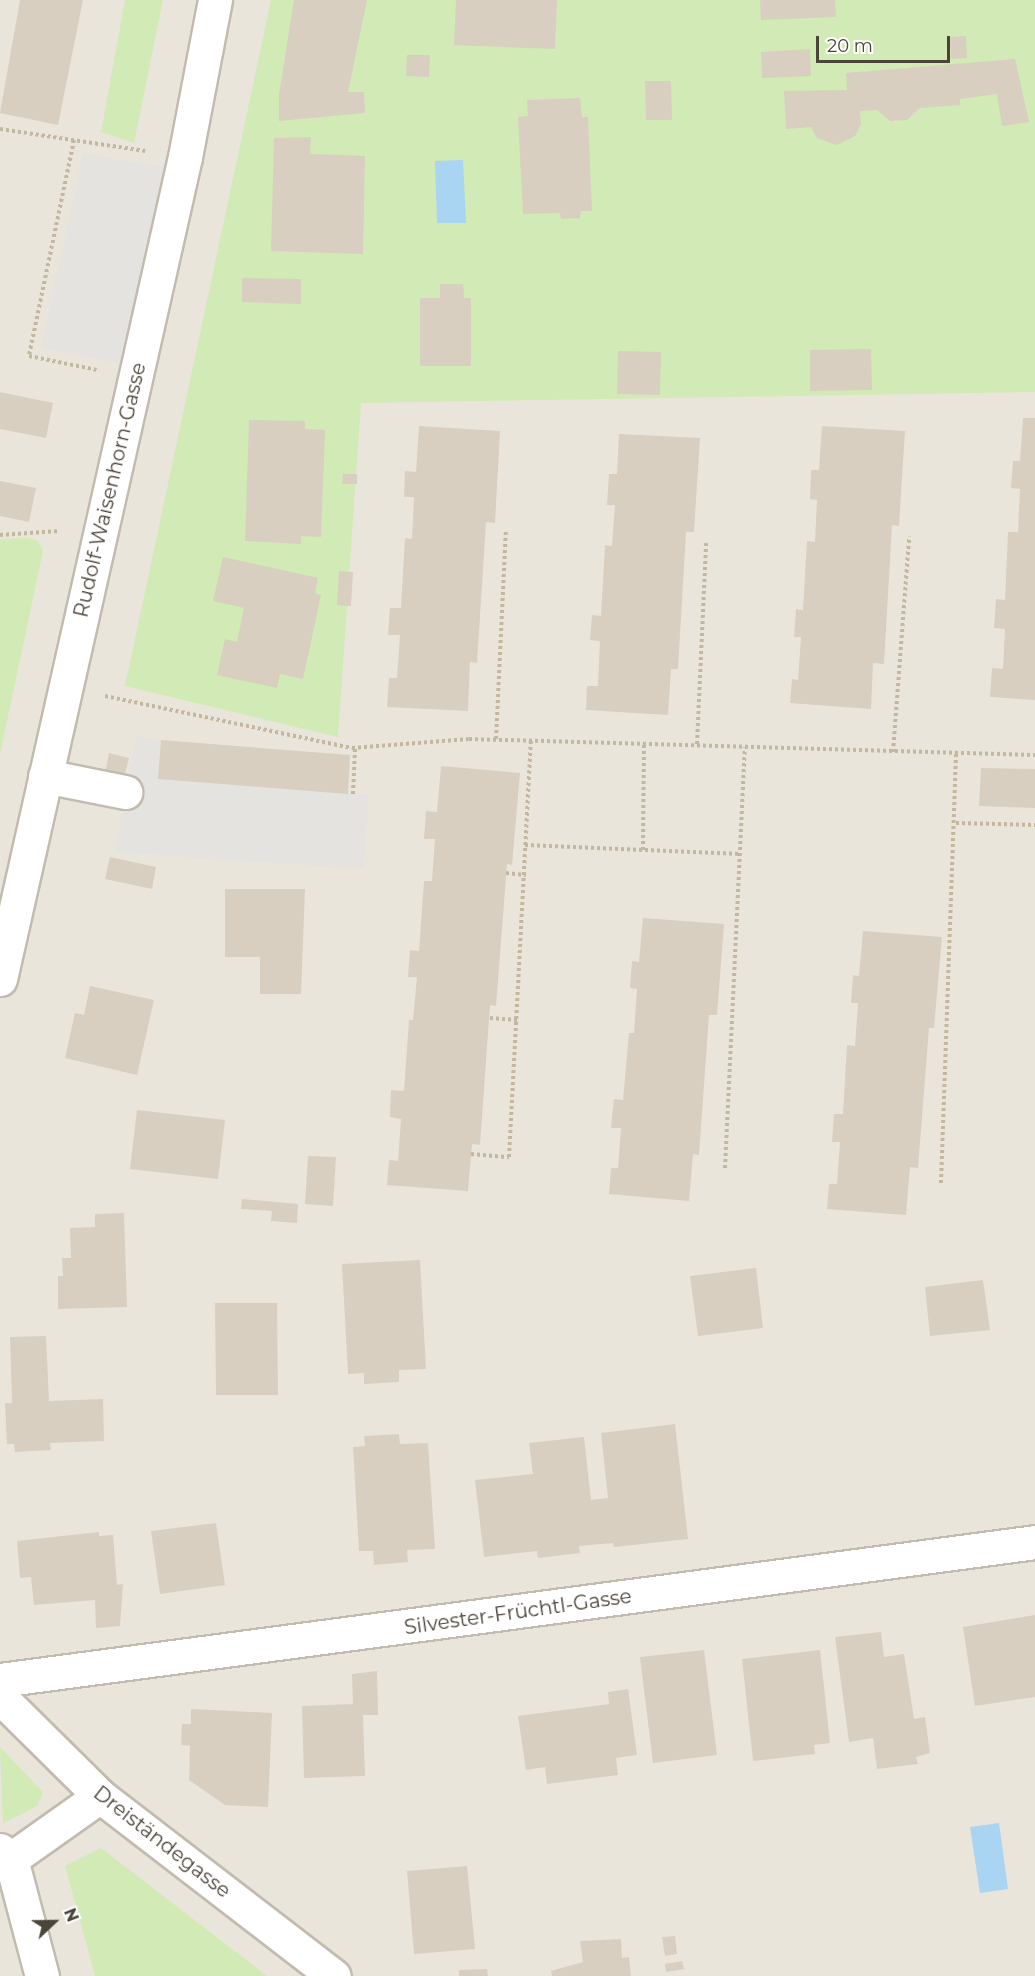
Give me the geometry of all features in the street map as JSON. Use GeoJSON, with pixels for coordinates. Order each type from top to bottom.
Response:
{"type":"FeatureCollection","features":[{"type":"Feature","properties":{"kind":"street","name":"Rudolf-Waisenhorn-Gasse"},"geometry":{"type":"LineString","coordinates":[[0,979],[185,157],[215,0]]}},
{"type":"Feature","properties":{"kind":"street"},"geometry":{"type":"LineString","coordinates":[[45,776],[125,792]]}},
{"type":"Feature","properties":{"kind":"street","name":"Silvester-Früchtl-Gasse"},"geometry":{"type":"LineString","coordinates":[[0,1680],[1035,1542]]}},
{"type":"Feature","properties":{"kind":"street","name":"Dreiständegasse"},"geometry":{"type":"LineString","coordinates":[[0,1697],[100,1796],[334,1976]]}},
{"type":"Feature","properties":{"kind":"street"},"geometry":{"type":"LineString","coordinates":[[42,1976],[5,1854],[100,1796]]}},
{"type":"Feature","properties":{"kind":"path"},"geometry":{"type":"LineString","coordinates":[[0,129],[185,157]]}},
{"type":"Feature","properties":{"kind":"path"},"geometry":{"type":"LineString","coordinates":[[74,140],[29,356],[136,378]]}},
{"type":"Feature","properties":{"kind":"path"},"geometry":{"type":"LineString","coordinates":[[0,535],[102,529]]}},
{"type":"Feature","properties":{"kind":"path"},"geometry":{"type":"LineString","coordinates":[[496,740],[506,531]]}},
{"type":"Feature","properties":{"kind":"path"},"geometry":{"type":"LineString","coordinates":[[893,752],[909,537]]}},
{"type":"Feature","properties":{"kind":"path"},"geometry":{"type":"LineString","coordinates":[[697,744],[706,543]]}},
{"type":"Feature","properties":{"kind":"path"},"geometry":{"type":"LineString","coordinates":[[64,687],[355,748],[496,740],[1035,755]]}},
{"type":"Feature","properties":{"kind":"path"},"geometry":{"type":"LineString","coordinates":[[471,1154],[509,1157],[526,875],[525,845],[531,741]]}},
{"type":"Feature","properties":{"kind":"path"},"geometry":{"type":"LineString","coordinates":[[643,850],[644,745]]}},
{"type":"Feature","properties":{"kind":"path"},"geometry":{"type":"LineString","coordinates":[[725,1168],[746,747]]}},
{"type":"Feature","properties":{"kind":"path"},"geometry":{"type":"LineString","coordinates":[[353,795],[355,748]]}},
{"type":"Feature","properties":{"kind":"path"},"geometry":{"type":"LineString","coordinates":[[942,1184],[956,823],[956,754]]}},
{"type":"Feature","properties":{"kind":"path"},"geometry":{"type":"LineString","coordinates":[[956,823],[1035,825]]}},
{"type":"Feature","properties":{"kind":"path"},"geometry":{"type":"LineString","coordinates":[[525,845],[741,854]]}},
{"type":"Feature","properties":{"kind":"path"},"geometry":{"type":"LineString","coordinates":[[506,873],[526,875]]}},
{"type":"Feature","properties":{"kind":"path"},"geometry":{"type":"LineString","coordinates":[[490,1018],[518,1020]]}},
{"type":"Feature","properties":{"kind":"shaded area"},"geometry":{"type":"Polygon","coordinates":[[[0,0],[1035,0],[1035,1976],[0,1976],[0,0]]]}},
{"type":"Feature","properties":{"kind":"shaded area"},"geometry":{"type":"Polygon","coordinates":[[[83,153],[182,171],[138,367],[41,348],[83,153]]]}},
{"type":"Feature","properties":{"kind":"shaded area"},"geometry":{"type":"Polygon","coordinates":[[[136,736],[161,740],[159,779],[369,794],[364,869],[115,852],[136,736]]]}},
{"type":"Feature","properties":{"kind":"green space"},"geometry":{"type":"Polygon","coordinates":[[[125,0],[163,0],[134,143],[101,132],[125,0]]]}},
{"type":"Feature","properties":{"kind":"green space"},"geometry":{"type":"Polygon","coordinates":[[[271,0],[1035,0],[1035,392],[361,403],[338,737],[125,686],[271,0]]]}},
{"type":"Feature","properties":{"kind":"green space"},"geometry":{"type":"Polygon","coordinates":[[[0,539],[37,540],[43,551],[0,754],[0,539]]]}},
{"type":"Feature","properties":{"kind":"green space"},"geometry":{"type":"Polygon","coordinates":[[[0,1747],[43,1792],[37,1806],[3,1823],[0,1747]]]}},
{"type":"Feature","properties":{"kind":"green space"},"geometry":{"type":"Polygon","coordinates":[[[101,1848],[267,1976],[95,1976],[65,1866],[101,1848]]]}},
{"type":"Feature","properties":{"kind":"water"},"geometry":{"type":"Polygon","coordinates":[[[463,160],[466,223],[437,223],[435,161],[463,160]]]}},
{"type":"Feature","properties":{"kind":"water"},"geometry":{"type":"Polygon","coordinates":[[[999,1823],[1008,1889],[980,1893],[970,1827],[999,1823]]]}},
{"type":"Feature","properties":{"kind":"building"},"geometry":{"type":"Polygon","coordinates":[[[20,0],[83,0],[58,125],[0,113],[20,0]]]}},
{"type":"Feature","properties":{"kind":"building"},"geometry":{"type":"Polygon","coordinates":[[[294,0],[367,0],[348,92],[364,92],[365,113],[279,121],[279,95],[294,0]]]}},
{"type":"Feature","properties":{"kind":"building"},"geometry":{"type":"Polygon","coordinates":[[[456,0],[557,0],[555,49],[454,45],[456,0]]]}},
{"type":"Feature","properties":{"kind":"building"},"geometry":{"type":"Polygon","coordinates":[[[760,0],[835,0],[836,17],[761,20],[760,0]]]}},
{"type":"Feature","properties":{"kind":"building"},"geometry":{"type":"Polygon","coordinates":[[[966,36],[967,58],[951,59],[950,37],[966,36]]]}},
{"type":"Feature","properties":{"kind":"building"},"geometry":{"type":"Polygon","coordinates":[[[810,49],[811,76],[762,78],[761,52],[810,49]]]}},
{"type":"Feature","properties":{"kind":"building"},"geometry":{"type":"Polygon","coordinates":[[[407,55],[430,55],[429,77],[406,76],[407,55]]]}},
{"type":"Feature","properties":{"kind":"building"},"geometry":{"type":"Polygon","coordinates":[[[1015,59],[1029,122],[1002,126],[997,94],[960,99],[960,105],[920,108],[907,120],[890,121],[877,110],[860,111],[861,124],[855,136],[837,145],[817,138],[811,127],[786,129],[784,91],[847,90],[846,73],[1015,59]]]}},
{"type":"Feature","properties":{"kind":"building"},"geometry":{"type":"Polygon","coordinates":[[[645,81],[671,81],[672,120],[646,120],[645,81]]]}},
{"type":"Feature","properties":{"kind":"building"},"geometry":{"type":"Polygon","coordinates":[[[580,98],[582,117],[588,117],[592,211],[581,211],[580,218],[561,219],[560,213],[523,214],[518,117],[528,116],[527,100],[580,98]]]}},
{"type":"Feature","properties":{"kind":"building"},"geometry":{"type":"Polygon","coordinates":[[[311,137],[310,154],[365,156],[363,254],[271,251],[274,138],[311,137]]]}},
{"type":"Feature","properties":{"kind":"building"},"geometry":{"type":"Polygon","coordinates":[[[242,278],[301,279],[301,304],[242,302],[242,278]]]}},
{"type":"Feature","properties":{"kind":"building"},"geometry":{"type":"Polygon","coordinates":[[[440,284],[463,284],[464,298],[471,298],[471,366],[420,366],[420,298],[440,298],[440,284]]]}},
{"type":"Feature","properties":{"kind":"building"},"geometry":{"type":"Polygon","coordinates":[[[871,349],[872,390],[810,391],[810,350],[871,349]]]}},
{"type":"Feature","properties":{"kind":"building"},"geometry":{"type":"Polygon","coordinates":[[[618,351],[661,352],[660,395],[617,394],[618,351]]]}},
{"type":"Feature","properties":{"kind":"building"},"geometry":{"type":"Polygon","coordinates":[[[0,392],[53,403],[46,438],[0,429],[0,392]]]}},
{"type":"Feature","properties":{"kind":"building"},"geometry":{"type":"Polygon","coordinates":[[[1023,418],[1035,418],[1035,700],[990,697],[992,668],[1003,669],[1005,629],[994,628],[996,599],[1005,600],[1008,532],[1018,532],[1020,489],[1011,488],[1013,461],[1020,461],[1023,418]]]}},
{"type":"Feature","properties":{"kind":"building"},"geometry":{"type":"Polygon","coordinates":[[[249,420],[305,421],[305,429],[325,430],[321,537],[301,536],[301,544],[245,541],[249,420]]]}},
{"type":"Feature","properties":{"kind":"building"},"geometry":{"type":"Polygon","coordinates":[[[419,426],[500,431],[495,523],[486,522],[477,663],[470,662],[468,711],[387,707],[389,678],[397,678],[400,635],[388,635],[390,608],[401,608],[405,538],[412,539],[414,497],[404,497],[405,471],[416,472],[419,426]]]}},
{"type":"Feature","properties":{"kind":"building"},"geometry":{"type":"Polygon","coordinates":[[[822,426],[905,431],[899,526],[892,525],[884,664],[873,663],[871,709],[790,703],[792,679],[798,680],[801,637],[794,637],[796,609],[803,610],[807,541],[815,542],[817,500],[810,499],[811,470],[819,470],[822,426]]]}},
{"type":"Feature","properties":{"kind":"building"},"geometry":{"type":"Polygon","coordinates":[[[619,434],[700,438],[694,532],[686,532],[678,669],[671,669],[668,715],[586,710],[587,686],[598,686],[600,641],[590,640],[592,615],[601,616],[605,545],[612,546],[615,505],[607,505],[609,474],[617,474],[619,434]]]}},
{"type":"Feature","properties":{"kind":"building"},"geometry":{"type":"Polygon","coordinates":[[[343,474],[357,474],[357,484],[342,484],[343,474]]]}},
{"type":"Feature","properties":{"kind":"building"},"geometry":{"type":"Polygon","coordinates":[[[0,481],[36,488],[29,522],[0,516],[0,481]]]}},
{"type":"Feature","properties":{"kind":"building"},"geometry":{"type":"Polygon","coordinates":[[[223,557],[318,578],[315,593],[321,595],[303,679],[280,674],[277,688],[217,675],[225,639],[237,642],[244,608],[213,601],[223,557]]]}},
{"type":"Feature","properties":{"kind":"building"},"geometry":{"type":"Polygon","coordinates":[[[339,571],[353,572],[351,606],[337,605],[339,571]]]}},
{"type":"Feature","properties":{"kind":"building"},"geometry":{"type":"Polygon","coordinates":[[[161,740],[350,755],[348,794],[158,779],[161,740]]]}},
{"type":"Feature","properties":{"kind":"building"},"geometry":{"type":"Polygon","coordinates":[[[109,753],[129,758],[124,778],[105,774],[109,753]]]}},
{"type":"Feature","properties":{"kind":"building"},"geometry":{"type":"Polygon","coordinates":[[[441,766],[520,773],[512,865],[507,864],[496,1006],[490,1005],[480,1145],[472,1144],[468,1191],[387,1185],[389,1160],[398,1161],[401,1119],[390,1117],[391,1090],[404,1091],[409,1020],[413,1020],[417,977],[408,977],[410,950],[419,951],[424,881],[432,881],[435,839],[424,839],[426,811],[437,812],[441,766]]]}},
{"type":"Feature","properties":{"kind":"building"},"geometry":{"type":"Polygon","coordinates":[[[981,768],[1035,769],[1035,808],[979,806],[981,768]]]}},
{"type":"Feature","properties":{"kind":"building"},"geometry":{"type":"Polygon","coordinates":[[[110,857],[156,867],[152,889],[105,879],[110,857]]]}},
{"type":"Feature","properties":{"kind":"building"},"geometry":{"type":"Polygon","coordinates":[[[225,889],[305,889],[301,994],[260,994],[260,957],[225,957],[225,889]]]}},
{"type":"Feature","properties":{"kind":"building"},"geometry":{"type":"Polygon","coordinates":[[[643,918],[724,924],[717,1015],[709,1015],[699,1155],[693,1154],[689,1201],[609,1194],[611,1168],[618,1168],[621,1128],[611,1128],[614,1099],[623,1100],[629,1033],[634,1033],[637,989],[630,988],[632,961],[639,962],[643,918]]]}},
{"type":"Feature","properties":{"kind":"building"},"geometry":{"type":"Polygon","coordinates":[[[863,931],[942,937],[934,1028],[929,1028],[918,1168],[910,1167],[906,1215],[827,1209],[829,1184],[837,1184],[840,1142],[832,1142],[834,1114],[843,1114],[847,1045],[855,1046],[858,1003],[851,1003],[853,975],[859,976],[863,931]]]}},
{"type":"Feature","properties":{"kind":"building"},"geometry":{"type":"Polygon","coordinates":[[[90,986],[154,1000],[137,1075],[65,1058],[75,1013],[84,1015],[90,986]]]}},
{"type":"Feature","properties":{"kind":"building"},"geometry":{"type":"Polygon","coordinates":[[[137,1110],[225,1120],[218,1179],[130,1169],[137,1110]]]}},
{"type":"Feature","properties":{"kind":"building"},"geometry":{"type":"Polygon","coordinates":[[[308,1156],[336,1157],[333,1206],[305,1204],[308,1156]]]}},
{"type":"Feature","properties":{"kind":"building"},"geometry":{"type":"Polygon","coordinates":[[[242,1199],[298,1204],[297,1223],[271,1221],[272,1211],[241,1209],[242,1199]]]}},
{"type":"Feature","properties":{"kind":"building"},"geometry":{"type":"Polygon","coordinates":[[[124,1213],[127,1307],[58,1309],[58,1276],[63,1276],[62,1258],[71,1258],[70,1228],[95,1227],[95,1214],[124,1213]]]}},
{"type":"Feature","properties":{"kind":"building"},"geometry":{"type":"Polygon","coordinates":[[[420,1260],[426,1369],[399,1370],[399,1382],[364,1384],[364,1373],[348,1374],[342,1264],[420,1260]]]}},
{"type":"Feature","properties":{"kind":"building"},"geometry":{"type":"Polygon","coordinates":[[[756,1268],[763,1328],[698,1336],[690,1276],[756,1268]]]}},
{"type":"Feature","properties":{"kind":"building"},"geometry":{"type":"Polygon","coordinates":[[[983,1280],[990,1330],[930,1336],[925,1287],[983,1280]]]}},
{"type":"Feature","properties":{"kind":"building"},"geometry":{"type":"Polygon","coordinates":[[[215,1303],[277,1303],[278,1395],[216,1395],[215,1303]]]}},
{"type":"Feature","properties":{"kind":"building"},"geometry":{"type":"Polygon","coordinates":[[[46,1336],[49,1401],[103,1399],[104,1441],[50,1443],[51,1450],[15,1452],[14,1444],[7,1444],[5,1403],[12,1403],[10,1337],[46,1336]]]}},
{"type":"Feature","properties":{"kind":"building"},"geometry":{"type":"Polygon","coordinates":[[[675,1424],[688,1539],[614,1547],[613,1543],[579,1546],[580,1553],[538,1558],[537,1551],[484,1557],[475,1480],[533,1474],[529,1443],[584,1437],[591,1500],[608,1498],[601,1433],[675,1424]]]}},
{"type":"Feature","properties":{"kind":"building"},"geometry":{"type":"Polygon","coordinates":[[[399,1434],[400,1444],[428,1443],[435,1549],[407,1550],[408,1562],[374,1565],[373,1551],[359,1551],[353,1447],[365,1446],[364,1436],[399,1434]]]}},
{"type":"Feature","properties":{"kind":"building"},"geometry":{"type":"Polygon","coordinates":[[[216,1523],[225,1585],[160,1594],[151,1531],[216,1523]]]}},
{"type":"Feature","properties":{"kind":"building"},"geometry":{"type":"Polygon","coordinates":[[[99,1532],[99,1536],[113,1535],[117,1585],[123,1584],[120,1626],[96,1628],[95,1600],[34,1605],[31,1577],[20,1578],[17,1541],[99,1532]]]}},
{"type":"Feature","properties":{"kind":"building"},"geometry":{"type":"Polygon","coordinates":[[[1035,1615],[1035,1697],[975,1706],[963,1627],[1035,1615]]]}},
{"type":"Feature","properties":{"kind":"building"},"geometry":{"type":"Polygon","coordinates":[[[881,1632],[884,1657],[904,1654],[914,1719],[925,1717],[930,1753],[916,1757],[918,1764],[877,1769],[873,1738],[849,1742],[835,1637],[881,1632]]]}},
{"type":"Feature","properties":{"kind":"building"},"geometry":{"type":"Polygon","coordinates":[[[704,1650],[717,1755],[653,1763],[640,1657],[704,1650]]]}},
{"type":"Feature","properties":{"kind":"building"},"geometry":{"type":"Polygon","coordinates":[[[820,1650],[830,1743],[814,1745],[815,1754],[753,1761],[742,1659],[820,1650]]]}},
{"type":"Feature","properties":{"kind":"building"},"geometry":{"type":"Polygon","coordinates":[[[377,1671],[378,1715],[363,1715],[365,1776],[304,1778],[302,1706],[353,1704],[352,1674],[377,1671]]]}},
{"type":"Feature","properties":{"kind":"building"},"geometry":{"type":"Polygon","coordinates":[[[628,1689],[637,1755],[616,1758],[618,1775],[547,1784],[545,1767],[526,1770],[518,1716],[609,1704],[608,1692],[628,1689]]]}},
{"type":"Feature","properties":{"kind":"building"},"geometry":{"type":"Polygon","coordinates":[[[191,1709],[272,1713],[268,1807],[225,1805],[189,1780],[190,1746],[181,1745],[182,1724],[191,1724],[191,1709]]]}},
{"type":"Feature","properties":{"kind":"building"},"geometry":{"type":"Polygon","coordinates":[[[467,1866],[475,1949],[414,1954],[407,1871],[467,1866]]]}},
{"type":"Feature","properties":{"kind":"building"},"geometry":{"type":"Polygon","coordinates":[[[675,1936],[677,1954],[665,1956],[662,1937],[675,1936]]]}},
{"type":"Feature","properties":{"kind":"building"},"geometry":{"type":"Polygon","coordinates":[[[621,1939],[622,1958],[629,1957],[631,1976],[552,1976],[551,1971],[583,1962],[580,1941],[621,1939]]]}},
{"type":"Feature","properties":{"kind":"building"},"geometry":{"type":"Polygon","coordinates":[[[682,1961],[684,1969],[666,1972],[665,1964],[682,1961]]]}},
{"type":"Feature","properties":{"kind":"building"},"geometry":{"type":"Polygon","coordinates":[[[487,1969],[488,1976],[459,1976],[459,1970],[487,1969]]]}}]}
